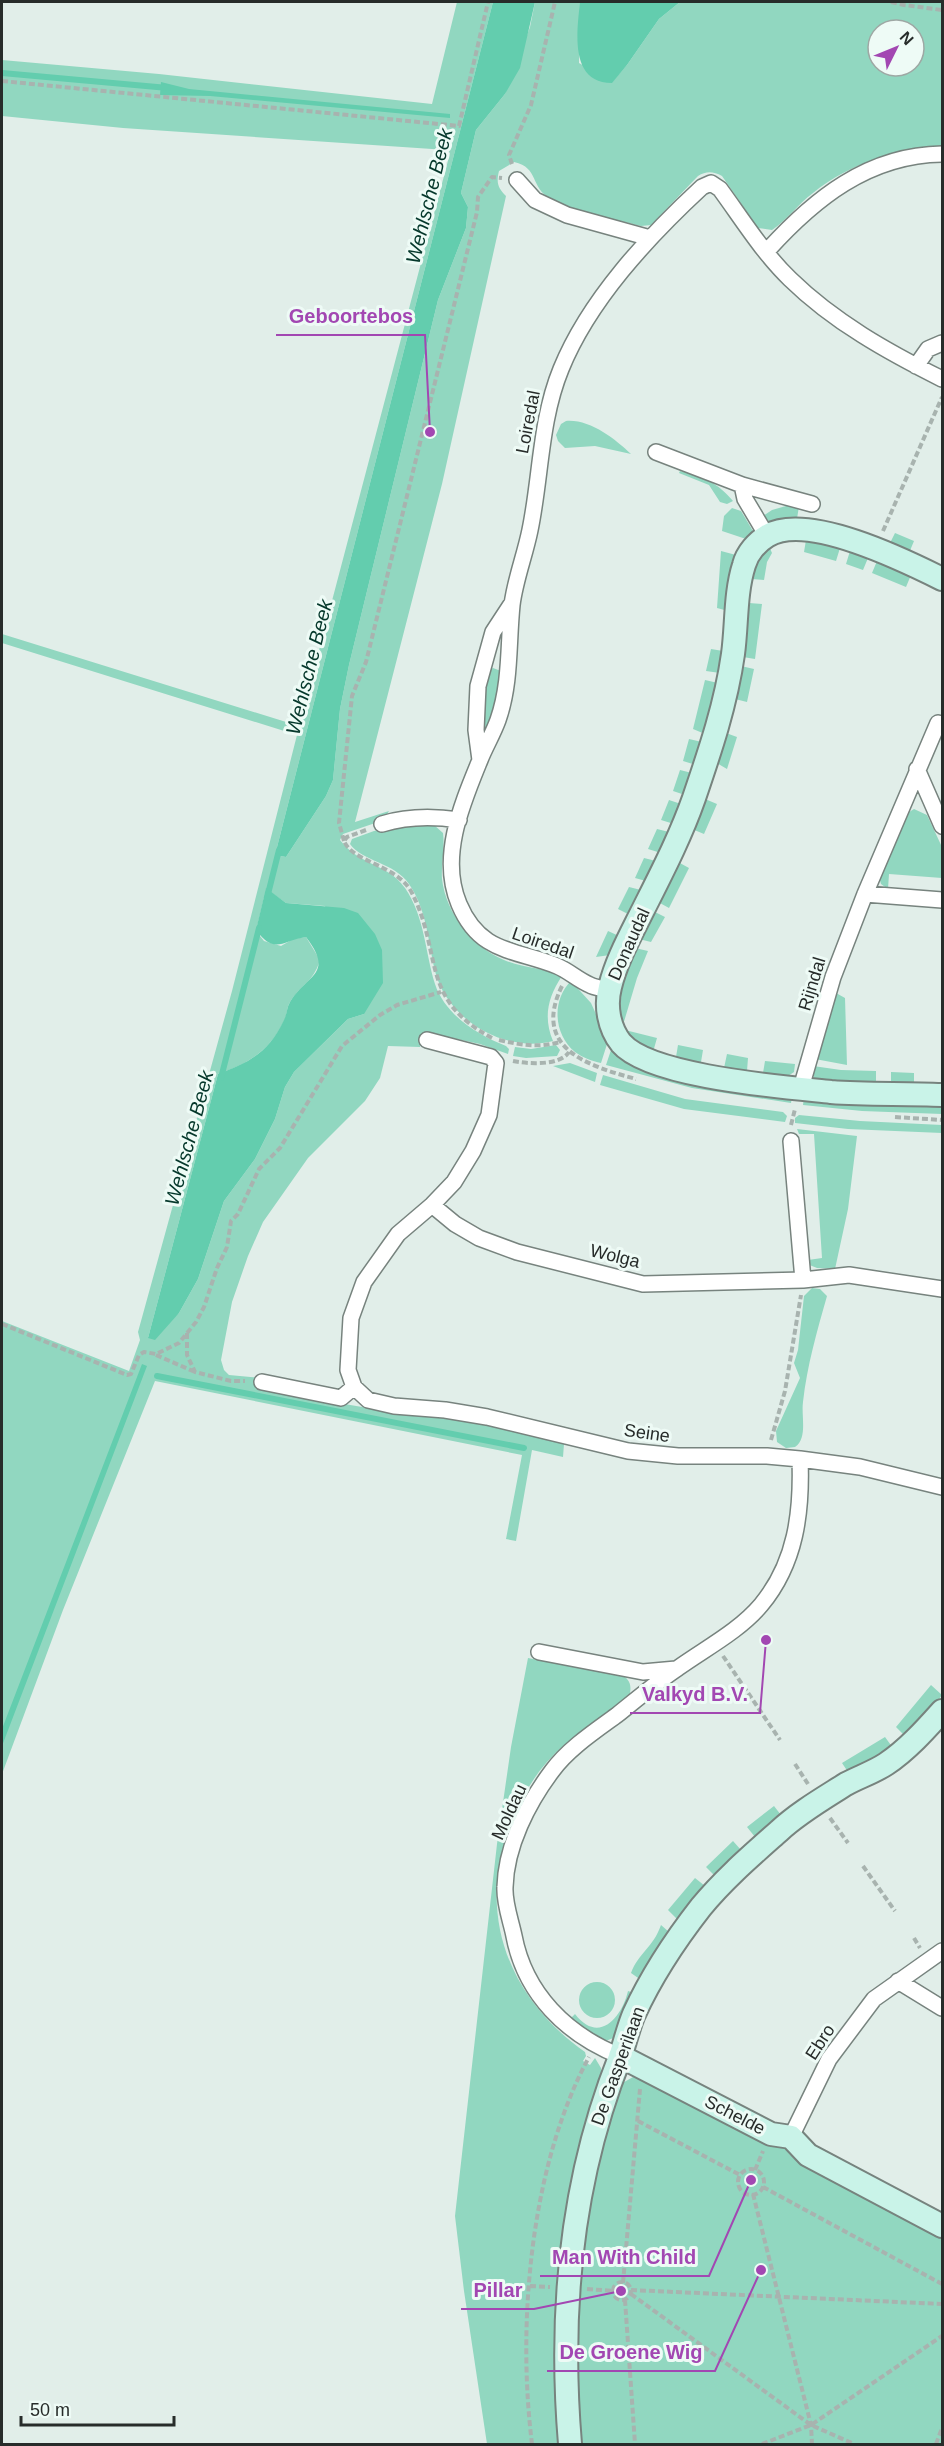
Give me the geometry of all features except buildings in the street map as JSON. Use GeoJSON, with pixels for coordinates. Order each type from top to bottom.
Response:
{"type":"FeatureCollection","features":[{"type":"Feature","properties":{"kind":"street"},"geometry":{"type":"LineString","coordinates":[[767,251],[815,202],[841,184],[869,170],[901,159],[942,154]]}},
{"type":"Feature","properties":{"kind":"street"},"geometry":{"type":"LineString","coordinates":[[517,180],[535,200],[567,214],[650,237]]}},
{"type":"Feature","properties":{"kind":"street","name":"Loiredal"},"geometry":{"type":"LineString","coordinates":[[609,990],[590,986],[573,973],[555,965],[496,947],[472,925],[459,905],[453,883],[450,855],[459,820],[480,760],[498,720],[509,667],[512,603],[530,530],[549,402],[562,367],[585,323],[650,237],[702,187],[711,183],[720,189],[789,278],[823,308],[868,339],[942,379]]}},
{"type":"Feature","properties":{"kind":"street"},"geometry":{"type":"LineString","coordinates":[[916,366],[928,349],[942,343]]}},
{"type":"Feature","properties":{"kind":"street"},"geometry":{"type":"LineString","coordinates":[[656,452],[742,485],[812,504]]}},
{"type":"Feature","properties":{"kind":"street"},"geometry":{"type":"LineString","coordinates":[[742,485],[745,499],[767,536],[782,530],[803,529],[841,537],[906,561],[942,579]]}},
{"type":"Feature","properties":{"kind":"street","name":"Donaudal"},"geometry":{"type":"LineString","coordinates":[[767,536],[754,546],[744,564],[733,654],[724,703],[687,818],[618,961],[609,990],[608,1009],[615,1035],[624,1046],[640,1057],[677,1069],[729,1079],[832,1092],[942,1095]]}},
{"type":"Feature","properties":{"kind":"street","name":"Loiredal"},"geometry":{"type":"LineString","coordinates":[[480,760],[476,730],[478,686],[493,632],[512,603]]}},
{"type":"Feature","properties":{"kind":"street","name":"Rijndal"},"geometry":{"type":"LineString","coordinates":[[801,1088],[833,977],[865,894],[938,723]]}},
{"type":"Feature","properties":{"kind":"street"},"geometry":{"type":"LineString","coordinates":[[917,769],[942,826]]}},
{"type":"Feature","properties":{"kind":"street"},"geometry":{"type":"LineString","coordinates":[[382,824],[397,819],[431,816],[459,820]]}},
{"type":"Feature","properties":{"kind":"street"},"geometry":{"type":"LineString","coordinates":[[865,894],[942,900]]}},
{"type":"Feature","properties":{"kind":"street"},"geometry":{"type":"LineString","coordinates":[[262,1382],[341,1398],[354,1387],[348,1370],[351,1318],[364,1282],[398,1234],[432,1205],[454,1182],[473,1151],[489,1115],[496,1063],[491,1057],[427,1040]]}},
{"type":"Feature","properties":{"kind":"street"},"geometry":{"type":"LineString","coordinates":[[791,1141],[803,1280]]}},
{"type":"Feature","properties":{"kind":"street","name":"Wolga"},"geometry":{"type":"LineString","coordinates":[[432,1205],[455,1224],[479,1238],[517,1252],[643,1284],[803,1280],[849,1275],[942,1289]]}},
{"type":"Feature","properties":{"kind":"street","name":"Seine"},"geometry":{"type":"LineString","coordinates":[[354,1387],[368,1400],[394,1406],[445,1410],[487,1417],[628,1451],[678,1456],[767,1456],[860,1467],[942,1487]]}},
{"type":"Feature","properties":{"kind":"street","name":"Moldau"},"geometry":{"type":"LineString","coordinates":[[620,2056],[595,2046],[557,2018],[533,1987],[517,1952],[505,1888],[511,1848],[528,1808],[553,1769],[587,1737],[676,1669],[714,1644],[761,1605],[790,1555],[798,1527],[802,1496],[800,1460]]}},
{"type":"Feature","properties":{"kind":"street","name":"Moldau"},"geometry":{"type":"LineString","coordinates":[[539,1652],[643,1672],[676,1669]]}},
{"type":"Feature","properties":{"kind":"street","name":"De Gasperilaan"},"geometry":{"type":"LineString","coordinates":[[570,2445],[565,2384],[567,2288],[571,2251],[591,2143],[608,2085],[634,2016],[647,1989],[701,1907],[729,1877],[782,1828],[847,1784],[886,1764],[919,1736],[942,1711]]}},
{"type":"Feature","properties":{"kind":"street","name":"Ebro"},"geometry":{"type":"LineString","coordinates":[[791,2137],[829,2059],[874,1999],[942,1951]]}},
{"type":"Feature","properties":{"kind":"street"},"geometry":{"type":"LineString","coordinates":[[898,1981],[942,2008]]}},
{"type":"Feature","properties":{"kind":"street","name":"Schelde"},"geometry":{"type":"LineString","coordinates":[[620,2056],[771,2134],[791,2137],[808,2155],[942,2226]]}},
{"type":"Feature","properties":{"kind":"path"},"geometry":{"type":"LineString","coordinates":[[2,81],[459,126],[488,2]]}},
{"type":"Feature","properties":{"kind":"path"},"geometry":{"type":"LineString","coordinates":[[555,2],[531,105],[509,155],[517,180],[492,177],[478,197],[477,212],[366,662],[352,696],[339,823],[344,841],[353,852],[388,869],[406,884],[416,902],[425,929],[441,992],[458,1013],[477,1030],[496,1040],[526,1047],[560,1042]]}},
{"type":"Feature","properties":{"kind":"path"},"geometry":{"type":"LineString","coordinates":[[891,2],[942,10]]}},
{"type":"Feature","properties":{"kind":"path"},"geometry":{"type":"LineString","coordinates":[[886,524],[942,397]]}},
{"type":"Feature","properties":{"kind":"path"},"geometry":{"type":"LineString","coordinates":[[344,841],[347,837],[382,824]]}},
{"type":"Feature","properties":{"kind":"path"},"geometry":{"type":"LineString","coordinates":[[156,1354],[179,1343],[196,1322],[227,1247],[231,1221],[238,1214],[259,1169],[280,1148],[342,1046],[396,1005],[441,992]]}},
{"type":"Feature","properties":{"kind":"path"},"geometry":{"type":"LineString","coordinates":[[523,1063],[558,1061],[565,1058],[568,1052]]}},
{"type":"Feature","properties":{"kind":"path"},"geometry":{"type":"LineString","coordinates":[[791,1141],[790,1126],[801,1088]]}},
{"type":"Feature","properties":{"kind":"path"},"geometry":{"type":"LineString","coordinates":[[767,1456],[785,1391],[803,1280]]}},
{"type":"Feature","properties":{"kind":"path"},"geometry":{"type":"LineString","coordinates":[[2,1324],[128,1376],[139,1355],[144,1352],[156,1354],[195,1372],[231,1381],[262,1382]]}},
{"type":"Feature","properties":{"kind":"path"},"geometry":{"type":"LineString","coordinates":[[187,1332],[187,1355],[195,1372]]}},
{"type":"Feature","properties":{"kind":"path"},"geometry":{"type":"LineString","coordinates":[[714,1644],[780,1740]]}},
{"type":"Feature","properties":{"kind":"path"},"geometry":{"type":"LineString","coordinates":[[863,1866],[895,1911]]}},
{"type":"Feature","properties":{"kind":"path"},"geometry":{"type":"LineString","coordinates":[[532,2445],[526,2370],[532,2248],[543,2189],[556,2141],[576,2082],[595,2046]]}},
{"type":"Feature","properties":{"kind":"path"},"geometry":{"type":"LineString","coordinates":[[623,2283],[642,2068]]}},
{"type":"Feature","properties":{"kind":"path"},"geometry":{"type":"LineString","coordinates":[[638,2121],[740,2175]]}},
{"type":"Feature","properties":{"kind":"path"},"geometry":{"type":"LineString","coordinates":[[740,2175],[747,2170],[755,2170],[762,2175],[763,2187]]}},
{"type":"Feature","properties":{"kind":"path"},"geometry":{"type":"LineString","coordinates":[[740,2175],[739,2188],[746,2193],[753,2194],[763,2187]]}},
{"type":"Feature","properties":{"kind":"path"},"geometry":{"type":"LineString","coordinates":[[763,2187],[942,2284]]}},
{"type":"Feature","properties":{"kind":"path"},"geometry":{"type":"LineString","coordinates":[[753,2194],[811,2426],[812,2445]]}},
{"type":"Feature","properties":{"kind":"path"},"geometry":{"type":"LineString","coordinates":[[625,2300],[617,2298],[614,2294],[616,2286],[623,2283],[629,2285],[631,2292],[811,2426],[854,2445]]}},
{"type":"Feature","properties":{"kind":"path"},"geometry":{"type":"LineString","coordinates":[[631,2292],[942,2304]]}},
{"type":"Feature","properties":{"kind":"path"},"geometry":{"type":"LineString","coordinates":[[631,2292],[625,2300],[635,2445]]}},
{"type":"Feature","properties":{"kind":"path"},"geometry":{"type":"LineString","coordinates":[[762,2445],[811,2426],[942,2336]]}},
{"type":"Feature","properties":{"kind":"path"},"geometry":{"type":"LineString","coordinates":[[936,2445],[942,2428]]}},
{"type":"Feature","properties":{"kind":"shaded area"},"geometry":{"type":"Polygon","coordinates":[[[457,2],[493,2],[275,855],[286,857],[326,796],[333,780],[340,709],[349,665],[438,300],[466,228],[468,207],[461,193],[476,130],[505,94],[530,27],[535,2],[580,2],[579,63],[612,82],[627,65],[659,19],[680,2],[942,2],[942,146],[891,154],[842,173],[808,197],[772,230],[758,228],[722,176],[713,172],[698,176],[651,225],[641,226],[560,204],[544,194],[528,169],[522,165],[514,162],[499,171],[498,185],[506,196],[442,484],[355,822],[389,811],[384,820],[343,834],[340,840],[356,855],[390,874],[405,888],[417,911],[435,984],[446,1005],[474,1030],[506,1046],[509,1049],[508,1054],[480,1044],[424,1032],[420,1047],[388,1046],[380,1078],[365,1101],[308,1158],[263,1222],[232,1302],[221,1360],[224,1370],[229,1375],[263,1378],[315,1399],[481,1423],[564,1444],[563,1457],[532,1450],[516,1541],[506,1539],[522,1455],[155,1381],[63,1610],[2,1774],[2,1321],[129,1371],[140,1340],[138,1332],[232,991],[297,735],[2,643],[2,634],[299,726],[450,153],[447,150],[123,128],[2,116],[2,60],[159,74],[432,104],[457,2]],[[266,889],[256,931],[264,941],[281,946],[293,939],[306,937],[320,960],[314,974],[290,1002],[285,1019],[273,1040],[249,1060],[218,1074],[148,1338],[179,1313],[198,1279],[224,1201],[255,1159],[275,1119],[285,1087],[294,1072],[348,1019],[364,1014],[325,906],[286,903],[266,889]]]}},
{"type":"Feature","properties":{"kind":"shaded area"},"geometry":{"type":"Polygon","coordinates":[[[493,2],[535,2],[520,68],[505,94],[476,130],[461,193],[468,207],[466,228],[438,300],[349,665],[340,709],[333,780],[326,796],[286,857],[275,855],[493,2]]]}},
{"type":"Feature","properties":{"kind":"shaded area"},"geometry":{"type":"Polygon","coordinates":[[[580,2],[680,2],[659,19],[612,83],[598,81],[588,74],[582,65],[577,40],[580,2]]]}},
{"type":"Feature","properties":{"kind":"shaded area"},"geometry":{"type":"Polygon","coordinates":[[[161,82],[189,89],[450,114],[450,118],[210,96],[160,95],[161,82]]]}},
{"type":"Feature","properties":{"kind":"shaded area"},"geometry":{"type":"Polygon","coordinates":[[[566,421],[584,423],[593,427],[610,436],[631,454],[595,446],[565,448],[556,435],[561,424],[566,421]]]}},
{"type":"Feature","properties":{"kind":"shaded area"},"geometry":{"type":"Polygon","coordinates":[[[680,471],[709,481],[722,489],[733,501],[727,504],[720,502],[709,485],[679,473],[680,471]]]}},
{"type":"Feature","properties":{"kind":"shaded area"},"geometry":{"type":"Polygon","coordinates":[[[786,506],[799,506],[797,519],[771,523],[763,516],[772,510],[786,506]]]}},
{"type":"Feature","properties":{"kind":"shaded area"},"geometry":{"type":"Polygon","coordinates":[[[732,508],[741,511],[753,531],[749,540],[722,531],[724,516],[732,508]]]}},
{"type":"Feature","properties":{"kind":"shaded area"},"geometry":{"type":"Polygon","coordinates":[[[895,533],[914,541],[909,553],[889,545],[895,533]]]}},
{"type":"Feature","properties":{"kind":"shaded area"},"geometry":{"type":"Polygon","coordinates":[[[806,540],[840,548],[836,561],[804,552],[806,540]]]}},
{"type":"Feature","properties":{"kind":"shaded area"},"geometry":{"type":"Polygon","coordinates":[[[768,544],[772,553],[767,562],[764,580],[752,579],[751,568],[768,544]]]}},
{"type":"Feature","properties":{"kind":"shaded area"},"geometry":{"type":"Polygon","coordinates":[[[721,551],[736,555],[728,611],[717,608],[721,551]]]}},
{"type":"Feature","properties":{"kind":"shaded area"},"geometry":{"type":"Polygon","coordinates":[[[850,551],[868,558],[863,570],[846,564],[850,551]]]}},
{"type":"Feature","properties":{"kind":"shaded area"},"geometry":{"type":"Polygon","coordinates":[[[877,561],[911,575],[906,587],[872,573],[877,561]]]}},
{"type":"Feature","properties":{"kind":"shaded area"},"geometry":{"type":"Polygon","coordinates":[[[749,603],[762,604],[755,659],[743,657],[749,603]]]}},
{"type":"Feature","properties":{"kind":"shaded area"},"geometry":{"type":"Polygon","coordinates":[[[711,649],[723,651],[720,673],[706,671],[711,649]]]}},
{"type":"Feature","properties":{"kind":"shaded area"},"geometry":{"type":"Polygon","coordinates":[[[741,666],[754,669],[747,702],[735,699],[741,666]]]}},
{"type":"Feature","properties":{"kind":"shaded area"},"geometry":{"type":"Polygon","coordinates":[[[493,668],[501,671],[485,738],[482,737],[484,696],[489,670],[493,668]]]}},
{"type":"Feature","properties":{"kind":"shaded area"},"geometry":{"type":"Polygon","coordinates":[[[705,680],[718,683],[705,734],[693,729],[705,680]]]}},
{"type":"Feature","properties":{"kind":"shaded area"},"geometry":{"type":"Polygon","coordinates":[[[726,733],[737,737],[727,769],[715,762],[726,733]]]}},
{"type":"Feature","properties":{"kind":"shaded area"},"geometry":{"type":"Polygon","coordinates":[[[689,739],[702,742],[696,765],[683,761],[689,739]]]}},
{"type":"Feature","properties":{"kind":"shaded area"},"geometry":{"type":"Polygon","coordinates":[[[680,770],[692,773],[685,795],[673,791],[680,770]]]}},
{"type":"Feature","properties":{"kind":"shaded area"},"geometry":{"type":"Polygon","coordinates":[[[705,799],[717,804],[704,834],[692,829],[705,799]]]}},
{"type":"Feature","properties":{"kind":"shaded area"},"geometry":{"type":"Polygon","coordinates":[[[669,800],[681,804],[674,824],[661,820],[669,800]]]}},
{"type":"Feature","properties":{"kind":"shaded area"},"geometry":{"type":"Polygon","coordinates":[[[914,809],[927,815],[942,847],[942,878],[889,874],[888,889],[881,884],[879,877],[906,814],[914,809]]]}},
{"type":"Feature","properties":{"kind":"shaded area"},"geometry":{"type":"Polygon","coordinates":[[[424,824],[434,825],[443,833],[442,879],[445,892],[455,917],[472,938],[504,960],[562,976],[548,1007],[548,1024],[553,1041],[535,1044],[516,1042],[481,1029],[465,1018],[442,989],[435,971],[420,904],[409,884],[395,871],[363,855],[350,844],[352,839],[374,831],[424,824]]]}},
{"type":"Feature","properties":{"kind":"shaded area"},"geometry":{"type":"Polygon","coordinates":[[[657,829],[669,832],[661,853],[648,849],[657,829]]]}},
{"type":"Feature","properties":{"kind":"shaded area"},"geometry":{"type":"Polygon","coordinates":[[[644,858],[656,861],[646,881],[635,878],[644,858]]]}},
{"type":"Feature","properties":{"kind":"shaded area"},"geometry":{"type":"Polygon","coordinates":[[[678,862],[689,868],[669,908],[658,902],[678,862]]]}},
{"type":"Feature","properties":{"kind":"shaded area"},"geometry":{"type":"Polygon","coordinates":[[[629,887],[641,890],[630,915],[618,909],[629,887]]]}},
{"type":"Feature","properties":{"kind":"shaded area"},"geometry":{"type":"Polygon","coordinates":[[[266,888],[286,903],[344,908],[358,913],[375,934],[382,950],[383,983],[364,1014],[348,1019],[294,1072],[285,1087],[275,1119],[255,1159],[224,1201],[198,1279],[179,1313],[155,1340],[148,1338],[218,1074],[249,1061],[265,1048],[278,1031],[290,1002],[318,967],[318,959],[306,937],[274,944],[268,942],[256,930],[266,888]]]}},
{"type":"Feature","properties":{"kind":"shaded area"},"geometry":{"type":"Polygon","coordinates":[[[653,911],[665,917],[651,942],[639,939],[653,911]]]}},
{"type":"Feature","properties":{"kind":"shaded area"},"geometry":{"type":"Polygon","coordinates":[[[608,931],[619,936],[610,955],[596,957],[608,931]]]}},
{"type":"Feature","properties":{"kind":"shaded area"},"geometry":{"type":"Polygon","coordinates":[[[635,948],[648,951],[623,1025],[620,1026],[616,1003],[635,948]]]}},
{"type":"Feature","properties":{"kind":"shaded area"},"geometry":{"type":"Polygon","coordinates":[[[571,981],[591,1003],[608,1041],[601,1063],[575,1052],[568,1045],[559,1027],[560,998],[571,981]]]}},
{"type":"Feature","properties":{"kind":"shaded area"},"geometry":{"type":"Polygon","coordinates":[[[836,993],[845,998],[847,1065],[815,1059],[836,993]]]}},
{"type":"Feature","properties":{"kind":"shaded area"},"geometry":{"type":"Polygon","coordinates":[[[625,1030],[657,1038],[653,1052],[638,1048],[625,1030]]]}},
{"type":"Feature","properties":{"kind":"shaded area"},"geometry":{"type":"Polygon","coordinates":[[[556,1045],[560,1050],[557,1056],[526,1058],[513,1056],[515,1047],[531,1049],[556,1045]]]}},
{"type":"Feature","properties":{"kind":"shaded area"},"geometry":{"type":"Polygon","coordinates":[[[678,1045],[703,1050],[701,1062],[698,1064],[676,1057],[678,1045]]]}},
{"type":"Feature","properties":{"kind":"shaded area"},"geometry":{"type":"Polygon","coordinates":[[[612,1047],[792,1096],[791,1103],[692,1088],[606,1065],[612,1047]]]}},
{"type":"Feature","properties":{"kind":"shaded area"},"geometry":{"type":"Polygon","coordinates":[[[727,1054],[748,1058],[747,1071],[724,1068],[727,1054]]]}},
{"type":"Feature","properties":{"kind":"shaded area"},"geometry":{"type":"Polygon","coordinates":[[[765,1061],[795,1064],[794,1072],[785,1078],[763,1073],[765,1061]]]}},
{"type":"Feature","properties":{"kind":"shaded area"},"geometry":{"type":"Polygon","coordinates":[[[570,1063],[597,1073],[595,1082],[553,1066],[570,1063]]]}},
{"type":"Feature","properties":{"kind":"shaded area"},"geometry":{"type":"Polygon","coordinates":[[[813,1066],[876,1071],[876,1083],[816,1081],[812,1073],[813,1066]]]}},
{"type":"Feature","properties":{"kind":"shaded area"},"geometry":{"type":"Polygon","coordinates":[[[891,1072],[914,1073],[914,1084],[891,1083],[891,1072]]]}},
{"type":"Feature","properties":{"kind":"shaded area"},"geometry":{"type":"Polygon","coordinates":[[[603,1075],[685,1099],[783,1112],[787,1116],[785,1122],[684,1109],[600,1085],[603,1075]]]}},
{"type":"Feature","properties":{"kind":"shaded area"},"geometry":{"type":"Polygon","coordinates":[[[804,1097],[942,1106],[942,1114],[862,1111],[803,1105],[804,1097]]]}},
{"type":"Feature","properties":{"kind":"shaded area"},"geometry":{"type":"Polygon","coordinates":[[[799,1115],[942,1125],[942,1133],[848,1129],[795,1123],[795,1118],[799,1115]]]}},
{"type":"Feature","properties":{"kind":"shaded area"},"geometry":{"type":"Polygon","coordinates":[[[797,1129],[857,1136],[848,1209],[835,1269],[817,1268],[807,1264],[808,1260],[822,1258],[814,1134],[799,1134],[797,1129]]]}},
{"type":"Feature","properties":{"kind":"shaded area"},"geometry":{"type":"Polygon","coordinates":[[[812,1288],[820,1289],[827,1296],[807,1375],[803,1402],[803,1432],[795,1447],[786,1448],[777,1442],[776,1431],[800,1378],[794,1363],[798,1350],[804,1296],[812,1288]]]}},
{"type":"Feature","properties":{"kind":"shaded area"},"geometry":{"type":"Polygon","coordinates":[[[142,1364],[147,1366],[2,1746],[2,1729],[142,1364]]]}},
{"type":"Feature","properties":{"kind":"shaded area"},"geometry":{"type":"Polygon","coordinates":[[[528,1658],[625,1677],[630,1684],[630,1689],[629,1698],[576,1736],[541,1769],[519,1805],[501,1855],[497,1887],[498,1919],[505,1950],[518,1978],[535,2005],[558,2030],[585,2052],[586,2056],[583,2061],[590,2065],[595,2058],[601,2068],[602,2077],[562,2444],[487,2444],[455,2216],[497,1844],[511,1747],[528,1658]]]}},
{"type":"Feature","properties":{"kind":"shaded area"},"geometry":{"type":"Polygon","coordinates":[[[931,1685],[942,1695],[929,1713],[905,1736],[896,1727],[931,1685]]]}},
{"type":"Feature","properties":{"kind":"shaded area"},"geometry":{"type":"Polygon","coordinates":[[[885,1737],[893,1748],[848,1772],[842,1763],[885,1737]]]}},
{"type":"Feature","properties":{"kind":"shaded area"},"geometry":{"type":"Polygon","coordinates":[[[774,1806],[781,1815],[758,1837],[755,1837],[747,1827],[774,1806]]]}},
{"type":"Feature","properties":{"kind":"shaded area"},"geometry":{"type":"Polygon","coordinates":[[[733,1841],[741,1852],[715,1876],[706,1867],[733,1841]]]}},
{"type":"Feature","properties":{"kind":"shaded area"},"geometry":{"type":"Polygon","coordinates":[[[695,1878],[705,1886],[678,1920],[668,1910],[695,1878]]]}},
{"type":"Feature","properties":{"kind":"shaded area"},"geometry":{"type":"Polygon","coordinates":[[[661,1925],[669,1932],[641,1980],[631,1973],[661,1925]]]}},
{"type":"Feature","properties":{"kind":"shaded area"},"geometry":{"type":"Polygon","coordinates":[[[597,1982],[610,1987],[615,2000],[610,2013],[597,2018],[584,2013],[579,2000],[584,1987],[597,1982]]]}},
{"type":"Feature","properties":{"kind":"shaded area"},"geometry":{"type":"Polygon","coordinates":[[[628,1991],[634,1993],[616,2037],[603,2042],[570,2019],[575,2014],[584,2023],[593,2027],[608,2024],[621,2010],[628,1991]]]}},
{"type":"Feature","properties":{"kind":"shaded area"},"geometry":{"type":"Polygon","coordinates":[[[633,2077],[645,2080],[781,2144],[942,2233],[942,2444],[579,2444],[574,2346],[587,2208],[599,2153],[619,2085],[633,2077]]]}},
{"type":"Feature","properties":{"kind":"waterway"},"geometry":{"type":"LineString","coordinates":[[2,73],[168,88]]}},
{"type":"Feature","properties":{"kind":"waterway","name":"Wehlsche Beek"},"geometry":{"type":"LineString","coordinates":[[267,898],[279,850]]}},
{"type":"Feature","properties":{"kind":"waterway","name":"Wehlsche Beek"},"geometry":{"type":"LineString","coordinates":[[221,1078],[259,928]]}},
{"type":"Feature","properties":{"kind":"waterway"},"geometry":{"type":"LineString","coordinates":[[157,1376],[524,1448]]}},
{"type":"Feature","properties":{"kind":"place","name":"Geboortebos"},"geometry":{"type":"Point","coordinates":[430,432]}},
{"type":"Feature","properties":{"kind":"place","name":"Valkyd B.V."},"geometry":{"type":"Point","coordinates":[766,1640]}},
{"type":"Feature","properties":{"kind":"place","name":"Man With Child"},"geometry":{"type":"Point","coordinates":[751,2180]}},
{"type":"Feature","properties":{"kind":"place","name":"De Groene Wig"},"geometry":{"type":"Point","coordinates":[761,2270]}},
{"type":"Feature","properties":{"kind":"place","name":"Pillar"},"geometry":{"type":"Point","coordinates":[621,2291]}}]}
